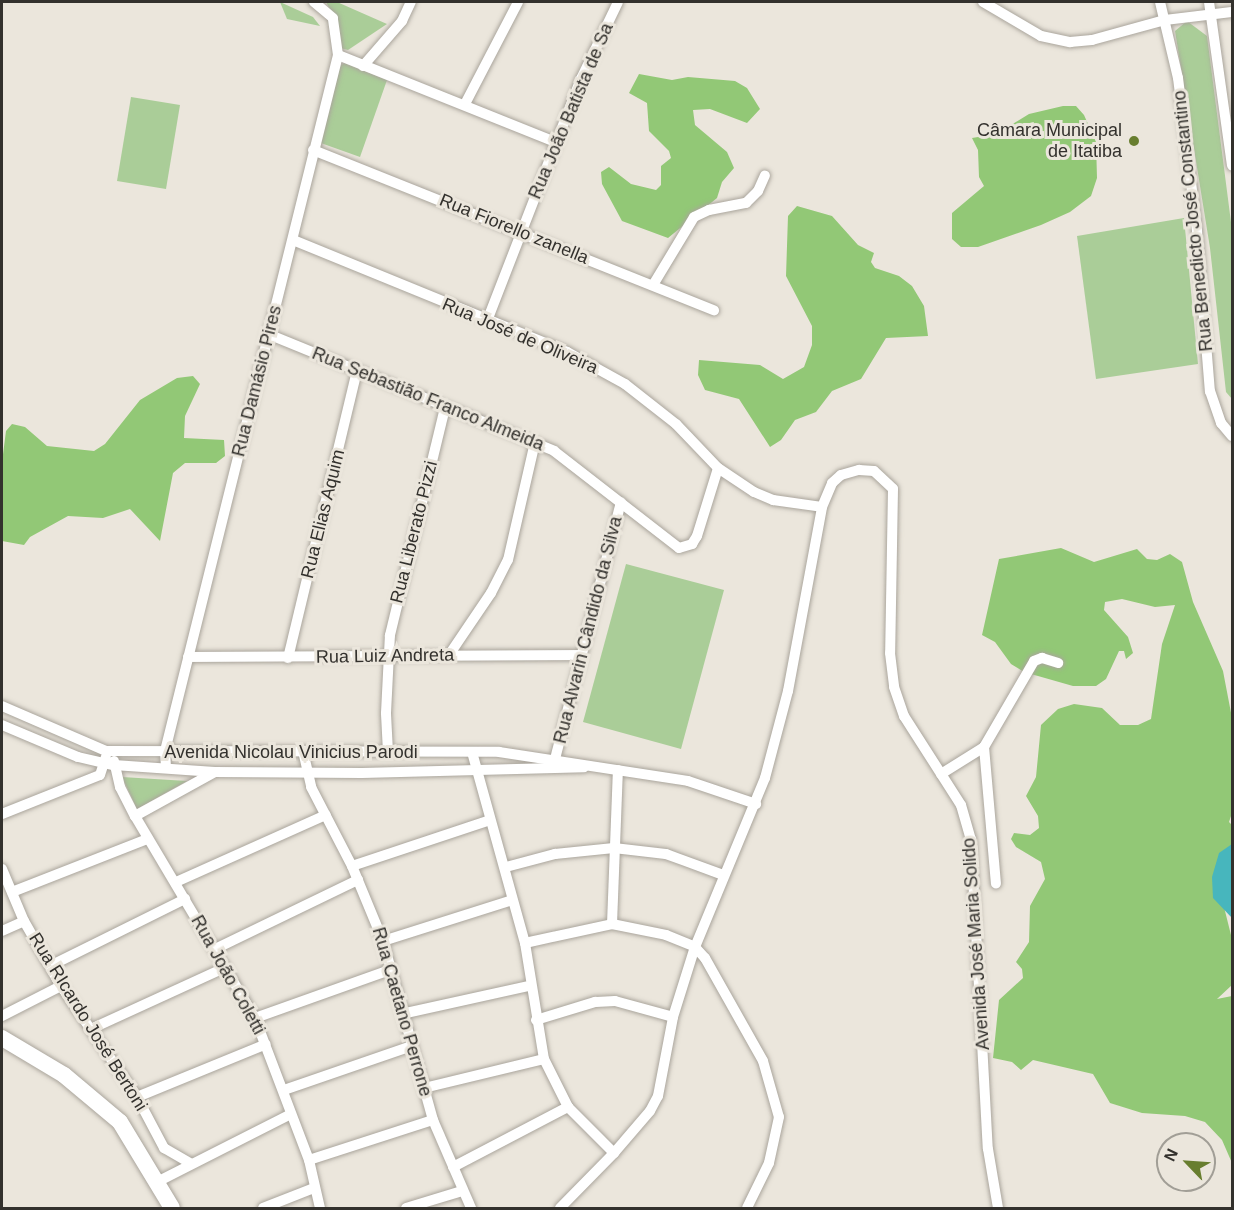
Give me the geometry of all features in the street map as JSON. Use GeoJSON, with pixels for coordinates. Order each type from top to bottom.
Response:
{"type":"FeatureCollection","features":[{"type":"Feature","properties":{"kind":"street","name":"Rua Damásio Pires"},"geometry":{"type":"LineString","coordinates":[[166,768],[165,751],[338,54],[333,18],[314,2]]}},
{"type":"Feature","properties":{"kind":"street"},"geometry":{"type":"LineString","coordinates":[[363,66],[402,21],[411,2]]}},
{"type":"Feature","properties":{"kind":"street"},"geometry":{"type":"LineString","coordinates":[[465,104],[518,2]]}},
{"type":"Feature","properties":{"kind":"street","name":"Rua João Batista de Sa"},"geometry":{"type":"LineString","coordinates":[[487,321],[556,142],[618,2]]}},
{"type":"Feature","properties":{"kind":"street"},"geometry":{"type":"LineString","coordinates":[[983,2],[1054,41],[1092,40],[1165,20],[1233,12]]}},
{"type":"Feature","properties":{"kind":"street","name":"Rua Benedicto José Constantino"},"geometry":{"type":"LineString","coordinates":[[1160,2],[1178,78],[1197,231],[1210,391],[1221,423],[1233,436]]}},
{"type":"Feature","properties":{"kind":"street"},"geometry":{"type":"LineString","coordinates":[[1209,2],[1233,165]]}},
{"type":"Feature","properties":{"kind":"street"},"geometry":{"type":"LineString","coordinates":[[338,54],[556,142]]}},
{"type":"Feature","properties":{"kind":"street","name":"Rua Fiorello zanella"},"geometry":{"type":"LineString","coordinates":[[313,150],[714,310]]}},
{"type":"Feature","properties":{"kind":"street"},"geometry":{"type":"LineString","coordinates":[[652,285],[694,217],[709,210],[746,203],[758,191],[765,175]]}},
{"type":"Feature","properties":{"kind":"street","name":"Rua José de Oliveira"},"geometry":{"type":"LineString","coordinates":[[293,240],[567,352],[625,384],[676,424],[718,468],[773,500],[822,507]]}},
{"type":"Feature","properties":{"kind":"street","name":"Rua Sebastião Franco Almeida"},"geometry":{"type":"LineString","coordinates":[[268,334],[445,408],[535,441],[570,462],[679,548],[686,548],[697,536],[718,468]]}},
{"type":"Feature","properties":{"kind":"street","name":"Rua Elias Aquim"},"geometry":{"type":"LineString","coordinates":[[288,658],[357,370]]}},
{"type":"Feature","properties":{"kind":"street","name":"Rua Liberato Pizzi"},"geometry":{"type":"LineString","coordinates":[[388,752],[388,656],[393,619],[445,408]]}},
{"type":"Feature","properties":{"kind":"street"},"geometry":{"type":"LineString","coordinates":[[449,655],[491,594],[508,560],[535,441]]}},
{"type":"Feature","properties":{"kind":"street","name":"Avenida José Maria Solido"},"geometry":{"type":"LineString","coordinates":[[560,1209],[650,1112],[658,1096],[673,1017],[695,946],[723,875],[756,804],[788,691],[822,507],[832,483],[842,475],[859,470],[874,471],[893,489],[890,653],[894,687],[904,716],[961,805],[971,839],[988,1149],[998,1209]]}},
{"type":"Feature","properties":{"kind":"street","name":"Rua Alvarin Cândido da Silva"},"geometry":{"type":"LineString","coordinates":[[554,764],[621,502]]}},
{"type":"Feature","properties":{"kind":"street","name":"Rua Luiz Andreta"},"geometry":{"type":"LineString","coordinates":[[188,657],[581,655]]}},
{"type":"Feature","properties":{"kind":"street"},"geometry":{"type":"LineString","coordinates":[[941,774],[984,747],[1034,661],[1042,658],[1058,663]]}},
{"type":"Feature","properties":{"kind":"street","name":"Avenida Nicolau Vinicius Parodi"},"geometry":{"type":"LineString","coordinates":[[2,706],[110,751],[472,752],[688,781],[756,804]]}},
{"type":"Feature","properties":{"kind":"street","name":"Avenida Nicolau Vinicius Parodi"},"geometry":{"type":"LineString","coordinates":[[2,725],[78,757],[110,765],[215,772],[476,772],[554,764]]}},
{"type":"Feature","properties":{"kind":"street"},"geometry":{"type":"LineString","coordinates":[[984,747],[996,883]]}},
{"type":"Feature","properties":{"kind":"street","name":"Rua João Coletti"},"geometry":{"type":"LineString","coordinates":[[110,751],[110,765],[147,839],[176,882],[255,1018],[309,1160],[320,1209]]}},
{"type":"Feature","properties":{"kind":"street","name":"Rua Caetano Perrone"},"geometry":{"type":"LineString","coordinates":[[303,751],[308,771],[326,815],[352,866],[383,941],[390,970],[406,1013],[412,1046],[433,1120],[471,1209]]}},
{"type":"Feature","properties":{"kind":"street"},"geometry":{"type":"LineString","coordinates":[[472,752],[490,820],[506,867],[512,900],[525,943],[529,986],[544,1059],[568,1107],[614,1153]]}},
{"type":"Feature","properties":{"kind":"street"},"geometry":{"type":"LineString","coordinates":[[2,814],[100,776],[110,765]]}},
{"type":"Feature","properties":{"kind":"street"},"geometry":{"type":"LineString","coordinates":[[612,924],[618,770]]}},
{"type":"Feature","properties":{"kind":"street"},"geometry":{"type":"LineString","coordinates":[[135,816],[215,772]]}},
{"type":"Feature","properties":{"kind":"street"},"geometry":{"type":"LineString","coordinates":[[176,882],[326,815]]}},
{"type":"Feature","properties":{"kind":"street"},"geometry":{"type":"LineString","coordinates":[[352,866],[490,820]]}},
{"type":"Feature","properties":{"kind":"street"},"geometry":{"type":"LineString","coordinates":[[12,892],[147,839]]}},
{"type":"Feature","properties":{"kind":"street"},"geometry":{"type":"LineString","coordinates":[[506,867],[555,854],[614,848],[666,854],[723,875]]}},
{"type":"Feature","properties":{"kind":"street","name":"Rua RIcardo José Bertoni"},"geometry":{"type":"LineString","coordinates":[[2,869],[24,921],[61,986],[93,1028],[137,1097],[164,1148],[190,1163]]}},
{"type":"Feature","properties":{"kind":"street"},"geometry":{"type":"LineString","coordinates":[[215,949],[358,880]]}},
{"type":"Feature","properties":{"kind":"street"},"geometry":{"type":"LineString","coordinates":[[50,966],[185,899]]}},
{"type":"Feature","properties":{"kind":"street"},"geometry":{"type":"LineString","coordinates":[[383,941],[512,900]]}},
{"type":"Feature","properties":{"kind":"street"},"geometry":{"type":"LineString","coordinates":[[2,931],[24,921]]}},
{"type":"Feature","properties":{"kind":"street"},"geometry":{"type":"LineString","coordinates":[[525,943],[612,924],[644,928],[695,946],[712,969],[736,1019],[763,1061],[779,1117],[769,1163],[747,1209]]}},
{"type":"Feature","properties":{"kind":"street"},"geometry":{"type":"LineString","coordinates":[[93,1028],[226,967]]}},
{"type":"Feature","properties":{"kind":"street"},"geometry":{"type":"LineString","coordinates":[[255,1018],[390,970]]}},
{"type":"Feature","properties":{"kind":"street"},"geometry":{"type":"LineString","coordinates":[[2,1016],[61,986]]}},
{"type":"Feature","properties":{"kind":"street"},"geometry":{"type":"LineString","coordinates":[[406,1013],[529,986]]}},
{"type":"Feature","properties":{"kind":"street"},"geometry":{"type":"LineString","coordinates":[[536,1020],[595,1002],[615,1001],[673,1017]]}},
{"type":"Feature","properties":{"kind":"street"},"geometry":{"type":"LineString","coordinates":[[2,1038],[96,1100],[133,1140],[172,1209]]}},
{"type":"Feature","properties":{"kind":"street"},"geometry":{"type":"LineString","coordinates":[[137,1097],[266,1044]]}},
{"type":"Feature","properties":{"kind":"street"},"geometry":{"type":"LineString","coordinates":[[284,1090],[412,1046]]}},
{"type":"Feature","properties":{"kind":"street"},"geometry":{"type":"LineString","coordinates":[[424,1088],[544,1059]]}},
{"type":"Feature","properties":{"kind":"street"},"geometry":{"type":"LineString","coordinates":[[453,1167],[568,1107]]}},
{"type":"Feature","properties":{"kind":"street"},"geometry":{"type":"LineString","coordinates":[[157,1182],[190,1163],[291,1114]]}},
{"type":"Feature","properties":{"kind":"street"},"geometry":{"type":"LineString","coordinates":[[309,1160],[433,1120]]}},
{"type":"Feature","properties":{"kind":"street"},"geometry":{"type":"LineString","coordinates":[[263,1209],[314,1188]]}},
{"type":"Feature","properties":{"kind":"street"},"geometry":{"type":"LineString","coordinates":[[406,1209],[462,1191]]}},
{"type":"Feature","properties":{"kind":"green space"},"geometry":{"type":"Polygon","coordinates":[[[280,2],[313,17],[320,26],[287,19],[280,2]]]}},
{"type":"Feature","properties":{"kind":"green space"},"geometry":{"type":"Polygon","coordinates":[[[326,2],[337,2],[387,24],[348,50],[340,48],[336,20],[326,2]]]}},
{"type":"Feature","properties":{"kind":"green space"},"geometry":{"type":"Polygon","coordinates":[[[1187,21],[1207,36],[1232,230],[1232,399],[1226,392],[1210,248],[1175,31],[1187,21]]]}},
{"type":"Feature","properties":{"kind":"green space"},"geometry":{"type":"Polygon","coordinates":[[[345,63],[387,80],[360,157],[318,142],[334,69],[345,63]]]}},
{"type":"Feature","properties":{"kind":"green space"},"geometry":{"type":"Polygon","coordinates":[[[639,74],[672,80],[688,77],[735,81],[747,88],[760,109],[747,123],[710,109],[693,110],[695,125],[727,152],[734,168],[722,182],[717,198],[668,238],[622,221],[602,184],[601,172],[609,167],[631,184],[656,190],[661,185],[661,166],[671,158],[669,151],[649,131],[647,103],[629,93],[639,74]]]}},
{"type":"Feature","properties":{"kind":"green space"},"geometry":{"type":"Polygon","coordinates":[[[131,97],[180,105],[166,189],[117,181],[131,97]]]}},
{"type":"Feature","properties":{"kind":"green space"},"geometry":{"type":"Polygon","coordinates":[[[1063,106],[1076,106],[1084,115],[1096,142],[1097,178],[1091,196],[1070,212],[1041,225],[978,247],[961,247],[952,239],[952,213],[984,186],[979,177],[978,150],[972,138],[996,134],[1029,114],[1063,106]]]}},
{"type":"Feature","properties":{"kind":"green space"},"geometry":{"type":"Polygon","coordinates":[[[797,206],[832,216],[858,245],[874,253],[871,262],[875,268],[899,276],[912,286],[924,306],[928,336],[886,338],[861,379],[832,391],[816,412],[795,420],[781,440],[770,447],[739,399],[705,390],[698,375],[699,360],[760,365],[783,379],[804,367],[812,345],[812,326],[786,276],[788,216],[797,206]]]}},
{"type":"Feature","properties":{"kind":"green space"},"geometry":{"type":"Polygon","coordinates":[[[1184,218],[1198,364],[1096,379],[1077,236],[1184,218]]]}},
{"type":"Feature","properties":{"kind":"green space"},"geometry":{"type":"Polygon","coordinates":[[[193,376],[200,384],[185,416],[184,438],[224,440],[225,456],[216,463],[185,463],[173,473],[160,541],[130,509],[103,518],[68,516],[30,537],[24,545],[2,541],[2,462],[6,431],[12,424],[25,427],[47,446],[94,451],[105,444],[140,400],[177,378],[193,376]]]}},
{"type":"Feature","properties":{"kind":"green space"},"geometry":{"type":"Polygon","coordinates":[[[1061,548],[1094,562],[1137,549],[1147,559],[1157,560],[1170,554],[1182,562],[1193,602],[1223,671],[1232,718],[1232,813],[1229,822],[1232,825],[1232,866],[1223,903],[1232,939],[1232,985],[1217,999],[1232,996],[1232,1163],[1222,1140],[1205,1122],[1185,1116],[1142,1113],[1110,1103],[1093,1074],[1033,1060],[1021,1070],[1012,1062],[993,1058],[999,1000],[1023,978],[1022,969],[1016,962],[1029,942],[1030,906],[1045,879],[1041,862],[1016,847],[1011,839],[1014,833],[1030,835],[1039,828],[1038,816],[1026,796],[1036,777],[1041,725],[1058,709],[1074,704],[1102,708],[1120,725],[1138,725],[1151,719],[1162,644],[1175,605],[1155,607],[1122,599],[1105,602],[1104,610],[1128,637],[1133,653],[1126,659],[1124,651],[1119,651],[1106,679],[1096,686],[1073,686],[1024,672],[1011,664],[995,642],[982,635],[999,559],[1061,548]]]}},
{"type":"Feature","properties":{"kind":"green space"},"geometry":{"type":"Polygon","coordinates":[[[626,564],[724,590],[681,749],[583,722],[626,564]]]}},
{"type":"Feature","properties":{"kind":"green space"},"geometry":{"type":"Polygon","coordinates":[[[122,777],[187,781],[137,809],[122,777]]]}},
{"type":"Feature","properties":{"kind":"water"},"geometry":{"type":"Polygon","coordinates":[[[1232,844],[1232,918],[1213,898],[1212,877],[1219,853],[1232,844]]]}},
{"type":"Feature","properties":{"kind":"place","name":"Câmara Municipal de Itatiba"},"geometry":{"type":"Point","coordinates":[1134,141]}}]}
